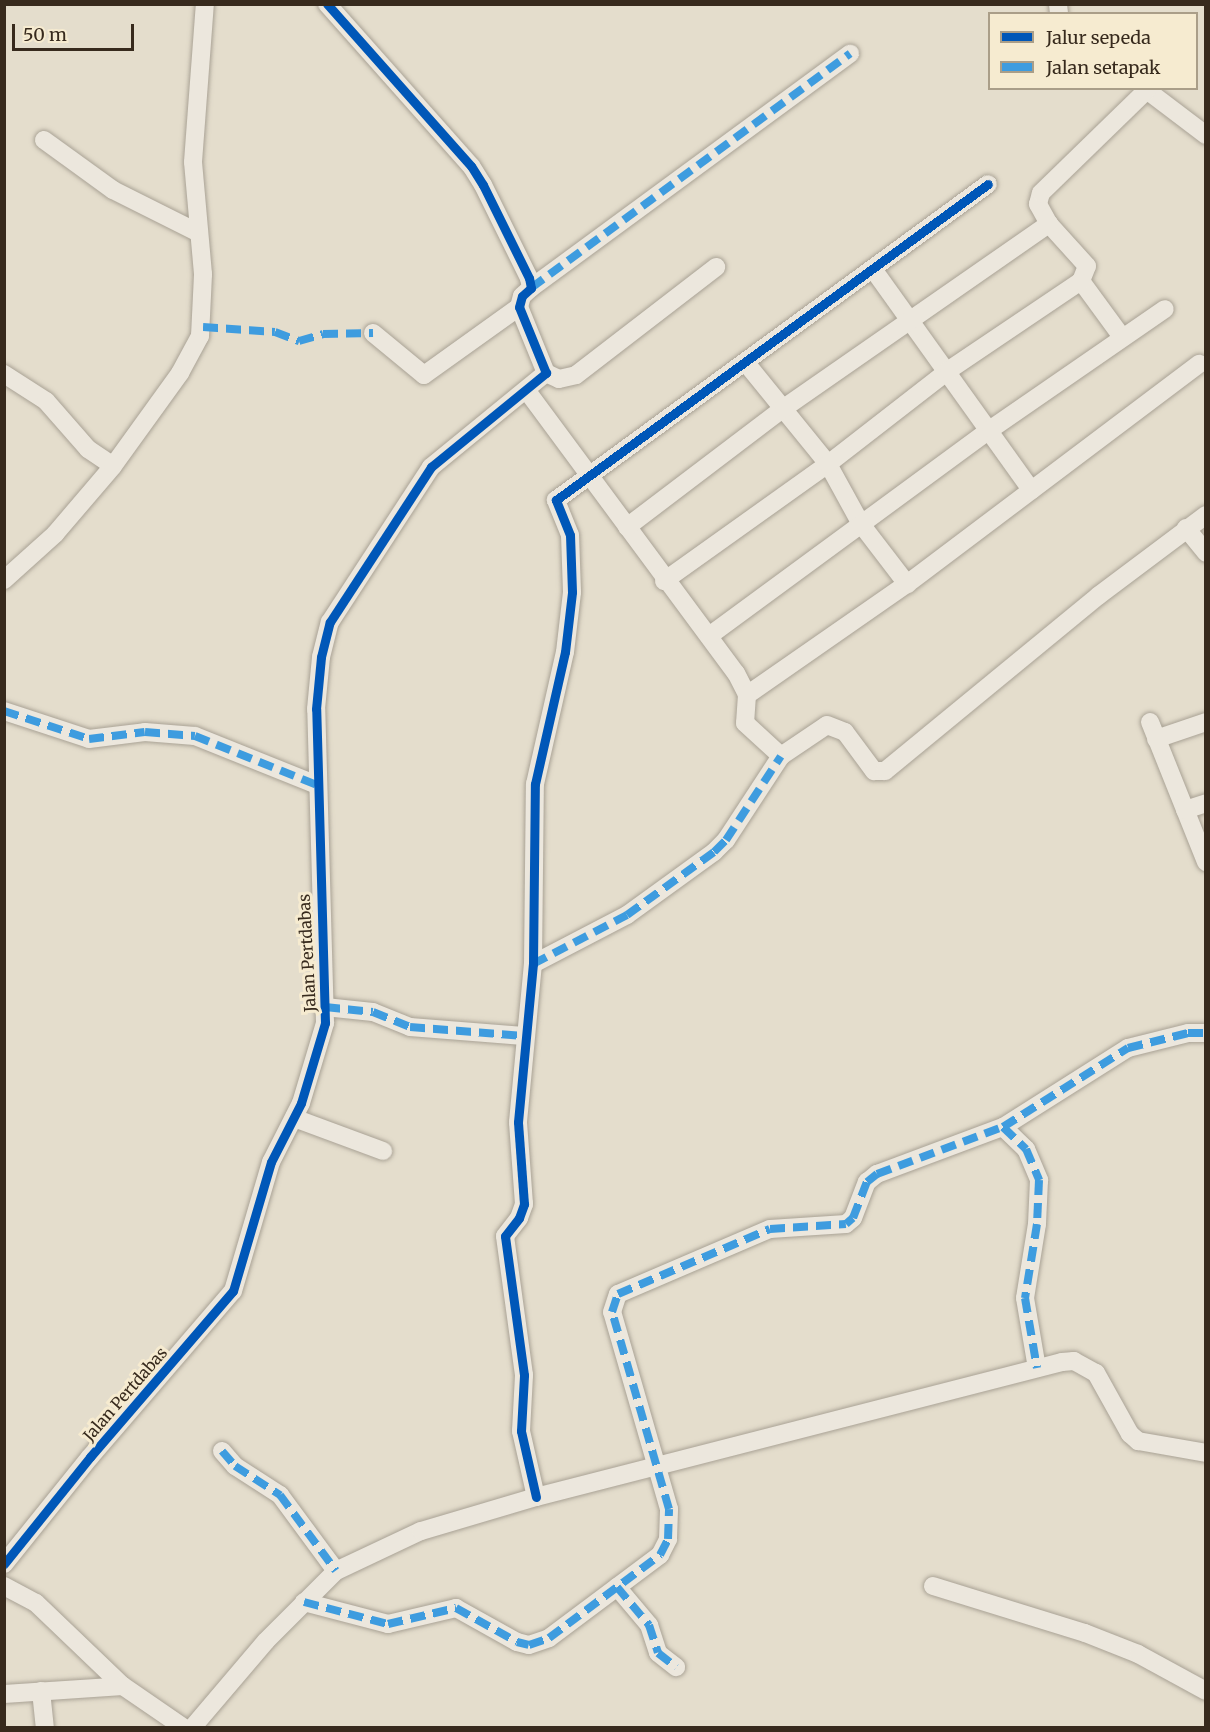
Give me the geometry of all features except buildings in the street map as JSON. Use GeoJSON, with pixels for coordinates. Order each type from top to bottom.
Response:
{"type":"FeatureCollection","features":[{"type":"Feature","properties":{"kind":"street"},"geometry":{"type":"LineString","coordinates":[[4,580],[55,534],[114,466],[180,373],[200,336],[204,285],[194,162],[205,4]]}},
{"type":"Feature","properties":{"kind":"street"},"geometry":{"type":"LineString","coordinates":[[327,4],[471,166],[531,288]]}},
{"type":"Feature","properties":{"kind":"street"},"geometry":{"type":"LineString","coordinates":[[716,267],[576,375],[559,378],[546,373],[519,307],[522,296],[531,288],[850,54]]}},
{"type":"Feature","properties":{"kind":"street"},"geometry":{"type":"LineString","coordinates":[[664,581],[828,465],[949,370],[1081,281],[1086,266],[1049,224],[1038,204],[1041,193],[1144,90]]}},
{"type":"Feature","properties":{"kind":"street"},"geometry":{"type":"LineString","coordinates":[[1146,90],[1206,135]]}},
{"type":"Feature","properties":{"kind":"street"},"geometry":{"type":"LineString","coordinates":[[44,140],[113,190],[199,233]]}},
{"type":"Feature","properties":{"kind":"street"},"geometry":{"type":"LineString","coordinates":[[536,1497],[521,1431],[524,1375],[505,1236],[519,1218],[524,1204],[518,1122],[524,1036],[533,964],[535,784],[565,652],[572,592],[570,535],[555,503],[560,495],[591,476],[988,184]]}},
{"type":"Feature","properties":{"kind":"street"},"geometry":{"type":"LineString","coordinates":[[627,527],[784,408],[908,319],[1049,224]]}},
{"type":"Feature","properties":{"kind":"street"},"geometry":{"type":"LineString","coordinates":[[873,269],[908,319],[949,370],[1031,490]]}},
{"type":"Feature","properties":{"kind":"street"},"geometry":{"type":"LineString","coordinates":[[1081,281],[1122,337]]}},
{"type":"Feature","properties":{"kind":"street"},"geometry":{"type":"LineString","coordinates":[[373,333],[424,375],[519,307]]}},
{"type":"Feature","properties":{"kind":"street"},"geometry":{"type":"LineString","coordinates":[[709,636],[990,429],[1165,309]]}},
{"type":"Feature","properties":{"kind":"street"},"geometry":{"type":"LineString","coordinates":[[746,363],[828,465],[861,524],[907,584]]}},
{"type":"Feature","properties":{"kind":"street"},"geometry":{"type":"LineString","coordinates":[[747,695],[907,584],[1199,364]]}},
{"type":"Feature","properties":{"kind":"street","name":"Jalan Pertdabas"},"geometry":{"type":"LineString","coordinates":[[4,1564],[90,1457],[233,1291],[271,1162],[294,1118],[315,1063],[325,1023],[316,785],[316,709],[321,657],[330,622],[431,467],[482,421],[527,391],[546,373]]}},
{"type":"Feature","properties":{"kind":"street"},"geometry":{"type":"LineString","coordinates":[[4,374],[46,401],[88,449],[114,466]]}},
{"type":"Feature","properties":{"kind":"street"},"geometry":{"type":"LineString","coordinates":[[527,391],[591,476],[664,581],[709,636],[747,695],[746,723],[781,756]]}},
{"type":"Feature","properties":{"kind":"street"},"geometry":{"type":"LineString","coordinates":[[533,964],[627,915],[714,852],[726,840],[781,756],[827,724],[845,732],[874,771],[885,771],[1186,528],[1206,515]]}},
{"type":"Feature","properties":{"kind":"street"},"geometry":{"type":"LineString","coordinates":[[1186,528],[1206,553]]}},
{"type":"Feature","properties":{"kind":"street"},"geometry":{"type":"LineString","coordinates":[[4,711],[89,739],[145,732],[195,736],[316,785]]}},
{"type":"Feature","properties":{"kind":"street"},"geometry":{"type":"LineString","coordinates":[[1150,722],[1206,862]]}},
{"type":"Feature","properties":{"kind":"street"},"geometry":{"type":"LineString","coordinates":[[1156,739],[1206,722]]}},
{"type":"Feature","properties":{"kind":"street"},"geometry":{"type":"LineString","coordinates":[[1185,810],[1206,803]]}},
{"type":"Feature","properties":{"kind":"street"},"geometry":{"type":"LineString","coordinates":[[325,1007],[373,1012],[410,1027],[524,1036]]}},
{"type":"Feature","properties":{"kind":"street"},"geometry":{"type":"LineString","coordinates":[[304,1602],[388,1624],[456,1608],[529,1645],[549,1638],[660,1555],[668,1539],[669,1509],[655,1468],[612,1312],[618,1294],[770,1229],[846,1224],[853,1218],[871,1178],[1003,1127],[1128,1048],[1188,1033],[1206,1033]]}},
{"type":"Feature","properties":{"kind":"street"},"geometry":{"type":"LineString","coordinates":[[294,1118],[383,1151]]}},
{"type":"Feature","properties":{"kind":"street"},"geometry":{"type":"LineString","coordinates":[[1003,1127],[1026,1149],[1039,1179],[1037,1224],[1025,1298],[1038,1368]]}},
{"type":"Feature","properties":{"kind":"street"},"geometry":{"type":"LineString","coordinates":[[192,1728],[304,1602],[336,1571],[420,1531],[536,1497],[1062,1362],[1084,1366],[1104,1382],[1130,1434],[1137,1441],[1206,1453]]}},
{"type":"Feature","properties":{"kind":"street"},"geometry":{"type":"LineString","coordinates":[[222,1451],[235,1466],[280,1495],[336,1571]]}},
{"type":"Feature","properties":{"kind":"street"},"geometry":{"type":"LineString","coordinates":[[4,1586],[36,1603],[123,1686],[184,1728]]}},
{"type":"Feature","properties":{"kind":"street"},"geometry":{"type":"LineString","coordinates":[[933,1586],[1085,1633],[1138,1654],[1206,1691]]}},
{"type":"Feature","properties":{"kind":"street"},"geometry":{"type":"LineString","coordinates":[[617,1587],[649,1625],[658,1653],[676,1666]]}},
{"type":"Feature","properties":{"kind":"street"},"geometry":{"type":"LineString","coordinates":[[4,1694],[123,1686]]}},
{"type":"Feature","properties":{"kind":"street"},"geometry":{"type":"LineString","coordinates":[[41,1691],[45,1728]]}},
{"type":"Feature","properties":{"kind":"marked path"},"geometry":{"type":"LineString","coordinates":[[531,288],[850,54]]}},
{"type":"Feature","properties":{"kind":"marked path"},"geometry":{"type":"LineString","coordinates":[[203,327],[275,332],[299,341],[323,334],[373,333]]}},
{"type":"Feature","properties":{"kind":"marked path"},"geometry":{"type":"LineString","coordinates":[[4,711],[89,739],[145,732],[195,736],[317,785]]}},
{"type":"Feature","properties":{"kind":"marked path"},"geometry":{"type":"LineString","coordinates":[[533,964],[627,915],[714,852],[726,840],[781,756]]}},
{"type":"Feature","properties":{"kind":"marked path"},"geometry":{"type":"LineString","coordinates":[[325,1007],[373,1012],[410,1027],[524,1036]]}},
{"type":"Feature","properties":{"kind":"marked path"},"geometry":{"type":"LineString","coordinates":[[304,1602],[388,1624],[456,1608],[517,1642],[529,1645],[549,1638],[660,1555],[668,1539],[669,1509],[612,1312],[618,1294],[770,1229],[846,1224],[853,1218],[867,1182],[877,1174],[1003,1127],[1128,1048],[1188,1033],[1206,1033]]}},
{"type":"Feature","properties":{"kind":"marked path"},"geometry":{"type":"LineString","coordinates":[[1003,1127],[1026,1149],[1039,1180],[1037,1224],[1025,1298],[1037,1368]]}},
{"type":"Feature","properties":{"kind":"marked path"},"geometry":{"type":"LineString","coordinates":[[222,1451],[235,1466],[280,1495],[336,1571]]}},
{"type":"Feature","properties":{"kind":"marked path"},"geometry":{"type":"LineString","coordinates":[[617,1587],[649,1625],[658,1653],[676,1667]]}},
{"type":"Feature","properties":{"kind":"cycle path"},"geometry":{"type":"LineString","coordinates":[[4,1564],[90,1457],[233,1291],[271,1162],[301,1103],[325,1023],[316,709],[321,657],[330,622],[431,467],[546,373],[519,307],[522,296],[531,288],[529,278],[483,185],[471,166],[327,4]]}},
{"type":"Feature","properties":{"kind":"cycle path"},"geometry":{"type":"LineString","coordinates":[[536,1497],[521,1431],[524,1375],[505,1236],[519,1218],[524,1204],[518,1122],[533,964],[535,784],[565,652],[572,592],[570,535],[556,500],[988,184]]}}]}
